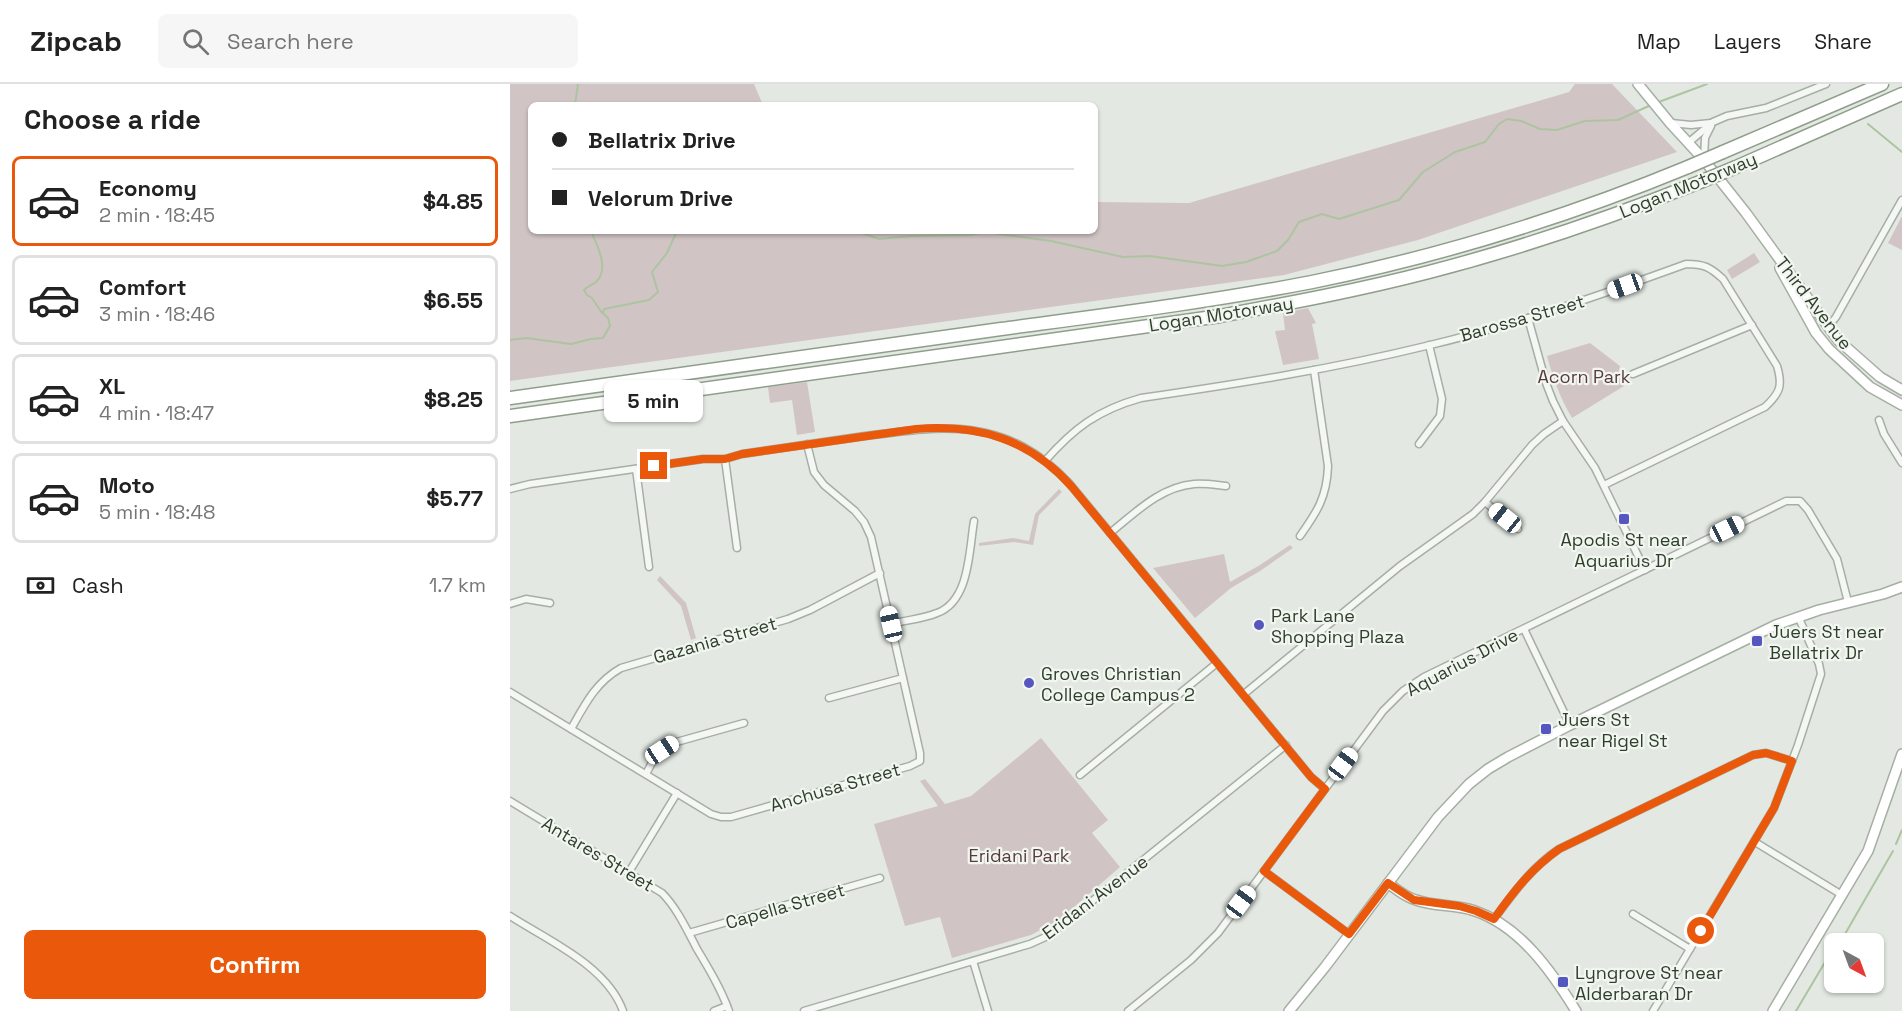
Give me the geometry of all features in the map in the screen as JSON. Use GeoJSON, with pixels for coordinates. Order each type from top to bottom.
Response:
{"type":"FeatureCollection","features":[{"type":"Feature","properties":{"kind":"highway","name":"Logan Motorway"},"geometry":{"type":"LineString","coordinates":[[510,398],[1191,303],[1313,282],[1437,252],[1604,200],[1688,167],[1882,84]]}},
{"type":"Feature","properties":{"kind":"highway","name":"Logan Motorway"},"geometry":{"type":"LineString","coordinates":[[510,416],[1220,316],[1322,297],[1429,272],[1536,241],[1648,202],[1736,167],[1902,94]]}},
{"type":"Feature","properties":{"kind":"street","name":"Third Avenue"},"geometry":{"type":"LineString","coordinates":[[1638,84],[1704,160],[1828,327],[1849,351],[1880,377],[1902,390]]}},
{"type":"Feature","properties":{"kind":"street"},"geometry":{"type":"LineString","coordinates":[[1670,123],[1691,125],[1713,122],[1727,116],[1766,108],[1826,84]]}},
{"type":"Feature","properties":{"kind":"street"},"geometry":{"type":"LineString","coordinates":[[1688,143],[1713,122]]}},
{"type":"Feature","properties":{"kind":"street"},"geometry":{"type":"LineString","coordinates":[[1704,160],[1704,138],[1713,122]]}},
{"type":"Feature","properties":{"kind":"street"},"geometry":{"type":"LineString","coordinates":[[1828,327],[1836,317],[1902,200]]}},
{"type":"Feature","properties":{"kind":"street","name":"Third Avenue"},"geometry":{"type":"LineString","coordinates":[[1759,232],[1816,333],[1829,349],[1870,387],[1902,405]]}},
{"type":"Feature","properties":{"kind":"street","name":"Barossa Street"},"geometry":{"type":"LineString","coordinates":[[1045,461],[1085,422],[1123,403],[1141,398],[1263,380],[1429,345],[1605,294],[1686,264],[1699,264],[1713,269],[1723,279],[1777,366],[1781,378],[1779,390],[1766,407],[1604,486]]}},
{"type":"Feature","properties":{"kind":"street"},"geometry":{"type":"LineString","coordinates":[[1528,318],[1546,383],[1563,421],[1590,459],[1645,570]]}},
{"type":"Feature","properties":{"kind":"street"},"geometry":{"type":"LineString","coordinates":[[1633,375],[1752,325]]}},
{"type":"Feature","properties":{"kind":"street"},"geometry":{"type":"LineString","coordinates":[[1419,444],[1440,416],[1442,399],[1429,345]]}},
{"type":"Feature","properties":{"kind":"street"},"geometry":{"type":"LineString","coordinates":[[1300,536],[1319,508],[1328,481],[1328,466],[1314,370]]}},
{"type":"Feature","properties":{"kind":"street"},"geometry":{"type":"LineString","coordinates":[[1879,420],[1884,434],[1902,463]]}},
{"type":"Feature","properties":{"kind":"street"},"geometry":{"type":"LineString","coordinates":[[1244,694],[1392,573],[1485,502],[1532,445],[1563,421]]}},
{"type":"Feature","properties":{"kind":"street"},"geometry":{"type":"LineString","coordinates":[[510,489],[530,484],[703,459],[725,459],[742,454],[916,429],[959,428],[986,432],[1007,440],[1045,461],[1068,483],[1311,777],[1325,789]]}},
{"type":"Feature","properties":{"kind":"street","name":"Anchusa Street"},"geometry":{"type":"LineString","coordinates":[[510,692],[711,814],[721,817],[915,765],[920,761],[872,537],[855,511],[824,485],[814,472],[807,444]]}},
{"type":"Feature","properties":{"kind":"street"},"geometry":{"type":"LineString","coordinates":[[725,459],[737,548]]}},
{"type":"Feature","properties":{"kind":"street"},"geometry":{"type":"LineString","coordinates":[[636,469],[649,567]]}},
{"type":"Feature","properties":{"kind":"street"},"geometry":{"type":"LineString","coordinates":[[1110,533],[1157,497],[1170,490],[1195,484],[1226,486]]}},
{"type":"Feature","properties":{"kind":"street","name":"Aquarius Drive"},"geometry":{"type":"LineString","coordinates":[[1128,1011],[1191,960],[1218,933],[1383,711],[1403,691],[1424,677],[1780,503],[1795,500],[1800,501],[1808,510],[1837,559],[1848,602]]}},
{"type":"Feature","properties":{"kind":"street"},"geometry":{"type":"LineString","coordinates":[[1485,502],[1518,529]]}},
{"type":"Feature","properties":{"kind":"street"},"geometry":{"type":"LineString","coordinates":[[891,624],[938,613],[956,599],[966,574],[974,521]]}},
{"type":"Feature","properties":{"kind":"street","name":"Gazania Street"},"geometry":{"type":"LineString","coordinates":[[571,729],[592,692],[616,671],[788,619],[880,573]]}},
{"type":"Feature","properties":{"kind":"street"},"geometry":{"type":"LineString","coordinates":[[1289,1011],[1438,817],[1488,769],[1570,725],[1776,625],[1798,616],[1902,587]]}},
{"type":"Feature","properties":{"kind":"street"},"geometry":{"type":"LineString","coordinates":[[510,604],[526,599],[550,603]]}},
{"type":"Feature","properties":{"kind":"street"},"geometry":{"type":"LineString","coordinates":[[1653,1011],[1774,808],[1792,761],[1821,674],[1819,664],[1798,616]]}},
{"type":"Feature","properties":{"kind":"street"},"geometry":{"type":"LineString","coordinates":[[1524,629],[1570,725]]}},
{"type":"Feature","properties":{"kind":"street"},"geometry":{"type":"LineString","coordinates":[[1080,775],[1217,663]]}},
{"type":"Feature","properties":{"kind":"street"},"geometry":{"type":"LineString","coordinates":[[828,698],[903,678]]}},
{"type":"Feature","properties":{"kind":"street"},"geometry":{"type":"LineString","coordinates":[[646,774],[655,757],[673,743],[744,723]]}},
{"type":"Feature","properties":{"kind":"street","name":"Eridani Avenue"},"geometry":{"type":"LineString","coordinates":[[804,1011],[1030,944],[1050,935],[1286,745]]}},
{"type":"Feature","properties":{"kind":"street"},"geometry":{"type":"LineString","coordinates":[[1494,919],[1524,879],[1540,862],[1559,849],[1753,755],[1766,753],[1792,761]]}},
{"type":"Feature","properties":{"kind":"street"},"geometry":{"type":"LineString","coordinates":[[1773,1011],[1868,851],[1902,754]]}},
{"type":"Feature","properties":{"kind":"street"},"geometry":{"type":"LineString","coordinates":[[629,872],[676,793]]}},
{"type":"Feature","properties":{"kind":"street","name":"Antares Street"},"geometry":{"type":"LineString","coordinates":[[510,801],[662,893],[689,933],[721,990],[728,1009]]}},
{"type":"Feature","properties":{"kind":"street"},"geometry":{"type":"LineString","coordinates":[[1755,842],[1842,895]]}},
{"type":"Feature","properties":{"kind":"street"},"geometry":{"type":"LineString","coordinates":[[1264,871],[1349,934]]}},
{"type":"Feature","properties":{"kind":"street","name":"Capella Street"},"geometry":{"type":"LineString","coordinates":[[689,933],[880,878]]}},
{"type":"Feature","properties":{"kind":"street"},"geometry":{"type":"LineString","coordinates":[[1388,883],[1414,900],[1459,906],[1476,911],[1509,929],[1526,945],[1576,1011]]}},
{"type":"Feature","properties":{"kind":"street"},"geometry":{"type":"LineString","coordinates":[[1634,914],[1690,949]]}},
{"type":"Feature","properties":{"kind":"street"},"geometry":{"type":"LineString","coordinates":[[510,916],[589,965],[614,991],[623,1011]]}},
{"type":"Feature","properties":{"kind":"street"},"geometry":{"type":"LineString","coordinates":[[973,961],[988,1011]]}},
{"type":"Feature","properties":{"kind":"street"},"geometry":{"type":"LineString","coordinates":[[714,1011],[728,1009]]}},
{"type":"Feature","properties":{"kind":"green space"},"geometry":{"type":"Polygon","coordinates":[[[510,84],[754,84],[762,102],[528,102],[528,234],[1098,234],[1098,202],[1189,203],[1569,92],[1575,84],[1612,84],[1677,152],[1418,240],[1284,275],[510,381],[510,84]]]}},
{"type":"Feature","properties":{"kind":"green space"},"geometry":{"type":"Polygon","coordinates":[[[1902,216],[1902,250],[1888,243],[1902,216]]]}},
{"type":"Feature","properties":{"kind":"green space"},"geometry":{"type":"Polygon","coordinates":[[[1754,253],[1760,262],[1732,279],[1727,270],[1754,253]]]}},
{"type":"Feature","properties":{"kind":"green space"},"geometry":{"type":"Polygon","coordinates":[[[1308,308],[1316,323],[1312,324],[1319,359],[1283,365],[1275,331],[1285,330],[1283,313],[1308,308]]]}},
{"type":"Feature","properties":{"kind":"green space","name":"Acorn Park"},"geometry":{"type":"Polygon","coordinates":[[[1590,343],[1620,366],[1619,377],[1624,386],[1572,418],[1557,388],[1547,356],[1590,343]]]}},
{"type":"Feature","properties":{"kind":"green space"},"geometry":{"type":"Polygon","coordinates":[[[807,382],[815,432],[797,435],[792,400],[770,403],[768,387],[807,382]]]}},
{"type":"Feature","properties":{"kind":"green space"},"geometry":{"type":"Polygon","coordinates":[[[1059,489],[1062,492],[1039,515],[1033,545],[1014,542],[979,546],[979,543],[1013,538],[1029,541],[1035,514],[1059,489]]]}},
{"type":"Feature","properties":{"kind":"green space"},"geometry":{"type":"Polygon","coordinates":[[[1290,545],[1293,548],[1231,588],[1195,618],[1153,568],[1224,554],[1230,582],[1290,545]]]}},
{"type":"Feature","properties":{"kind":"green space"},"geometry":{"type":"Polygon","coordinates":[[[660,576],[686,603],[696,638],[691,640],[681,606],[657,580],[660,576]]]}},
{"type":"Feature","properties":{"kind":"green space","name":"Eridani Park"},"geometry":{"type":"Polygon","coordinates":[[[1041,738],[1108,820],[1092,833],[1120,867],[1059,920],[1031,935],[952,958],[940,917],[905,926],[874,824],[938,806],[920,781],[925,779],[945,804],[971,796],[1041,738]]]}},
{"type":"Feature","properties":{"kind":"waterway"},"geometry":{"type":"LineString","coordinates":[[575,102],[578,84]]}},
{"type":"Feature","properties":{"kind":"waterway"},"geometry":{"type":"LineString","coordinates":[[1656,103],[1707,84]]}},
{"type":"Feature","properties":{"kind":"waterway"},"geometry":{"type":"LineString","coordinates":[[1000,234],[1051,241],[1123,257],[1150,256],[1222,266],[1246,262],[1277,251],[1288,240],[1299,222],[1322,214],[1339,219],[1399,200],[1423,172],[1455,152],[1485,142],[1499,124],[1507,119],[1521,121],[1540,129],[1557,130],[1585,121],[1618,120],[1651,105]]}},
{"type":"Feature","properties":{"kind":"waterway"},"geometry":{"type":"LineString","coordinates":[[1868,124],[1902,152]]}},
{"type":"Feature","properties":{"kind":"waterway"},"geometry":{"type":"LineString","coordinates":[[592,234],[601,257],[602,271],[596,282],[584,290],[602,313]]}},
{"type":"Feature","properties":{"kind":"waterway"},"geometry":{"type":"LineString","coordinates":[[510,340],[526,338],[571,344],[603,338],[610,326],[608,318],[603,313],[604,309],[649,300],[658,292],[652,272],[667,253],[676,234]]}},
{"type":"Feature","properties":{"kind":"waterway"},"geometry":{"type":"LineString","coordinates":[[865,234],[879,239],[975,234]]}},
{"type":"Feature","properties":{"kind":"waterway"},"geometry":{"type":"LineString","coordinates":[[1896,844],[1902,830]]}},
{"type":"Feature","properties":{"kind":"waterway"},"geometry":{"type":"LineString","coordinates":[[1846,933],[1893,851]]}},
{"type":"Feature","properties":{"kind":"waterway"},"geometry":{"type":"LineString","coordinates":[[1796,1011],[1824,964]]}},
{"type":"Feature","properties":{"kind":"place","name":"Apodis St near Aquarius Dr"},"geometry":{"type":"Point","coordinates":[1624,519]}},
{"type":"Feature","properties":{"kind":"place","name":"Park Lane Shopping Plaza"},"geometry":{"type":"Point","coordinates":[1259,625]}},
{"type":"Feature","properties":{"kind":"place","name":"Juers St near Bellatrix Dr"},"geometry":{"type":"Point","coordinates":[1757,641]}},
{"type":"Feature","properties":{"kind":"place","name":"Groves Christian College Campus 2"},"geometry":{"type":"Point","coordinates":[1029,683]}},
{"type":"Feature","properties":{"kind":"place","name":"Juers St near Rigel St"},"geometry":{"type":"Point","coordinates":[1546,729]}},
{"type":"Feature","properties":{"kind":"place","name":"Lyngrove St near Alderbaran Dr"},"geometry":{"type":"Point","coordinates":[1563,982]}},
{"type":"Feature","properties":{"kind":"route"},"geometry":{"type":"LineString","coordinates":[[654,466],[703,459],[725,459],[742,454],[942,427],[986,432],[1032,452],[1059,473],[1072,487],[1311,777],[1325,789],[1264,871],[1349,934],[1388,883],[1414,900],[1459,906],[1494,919],[1524,879],[1540,862],[1559,849],[1753,755],[1766,753],[1792,761],[1774,808],[1701,931]]}}]}
